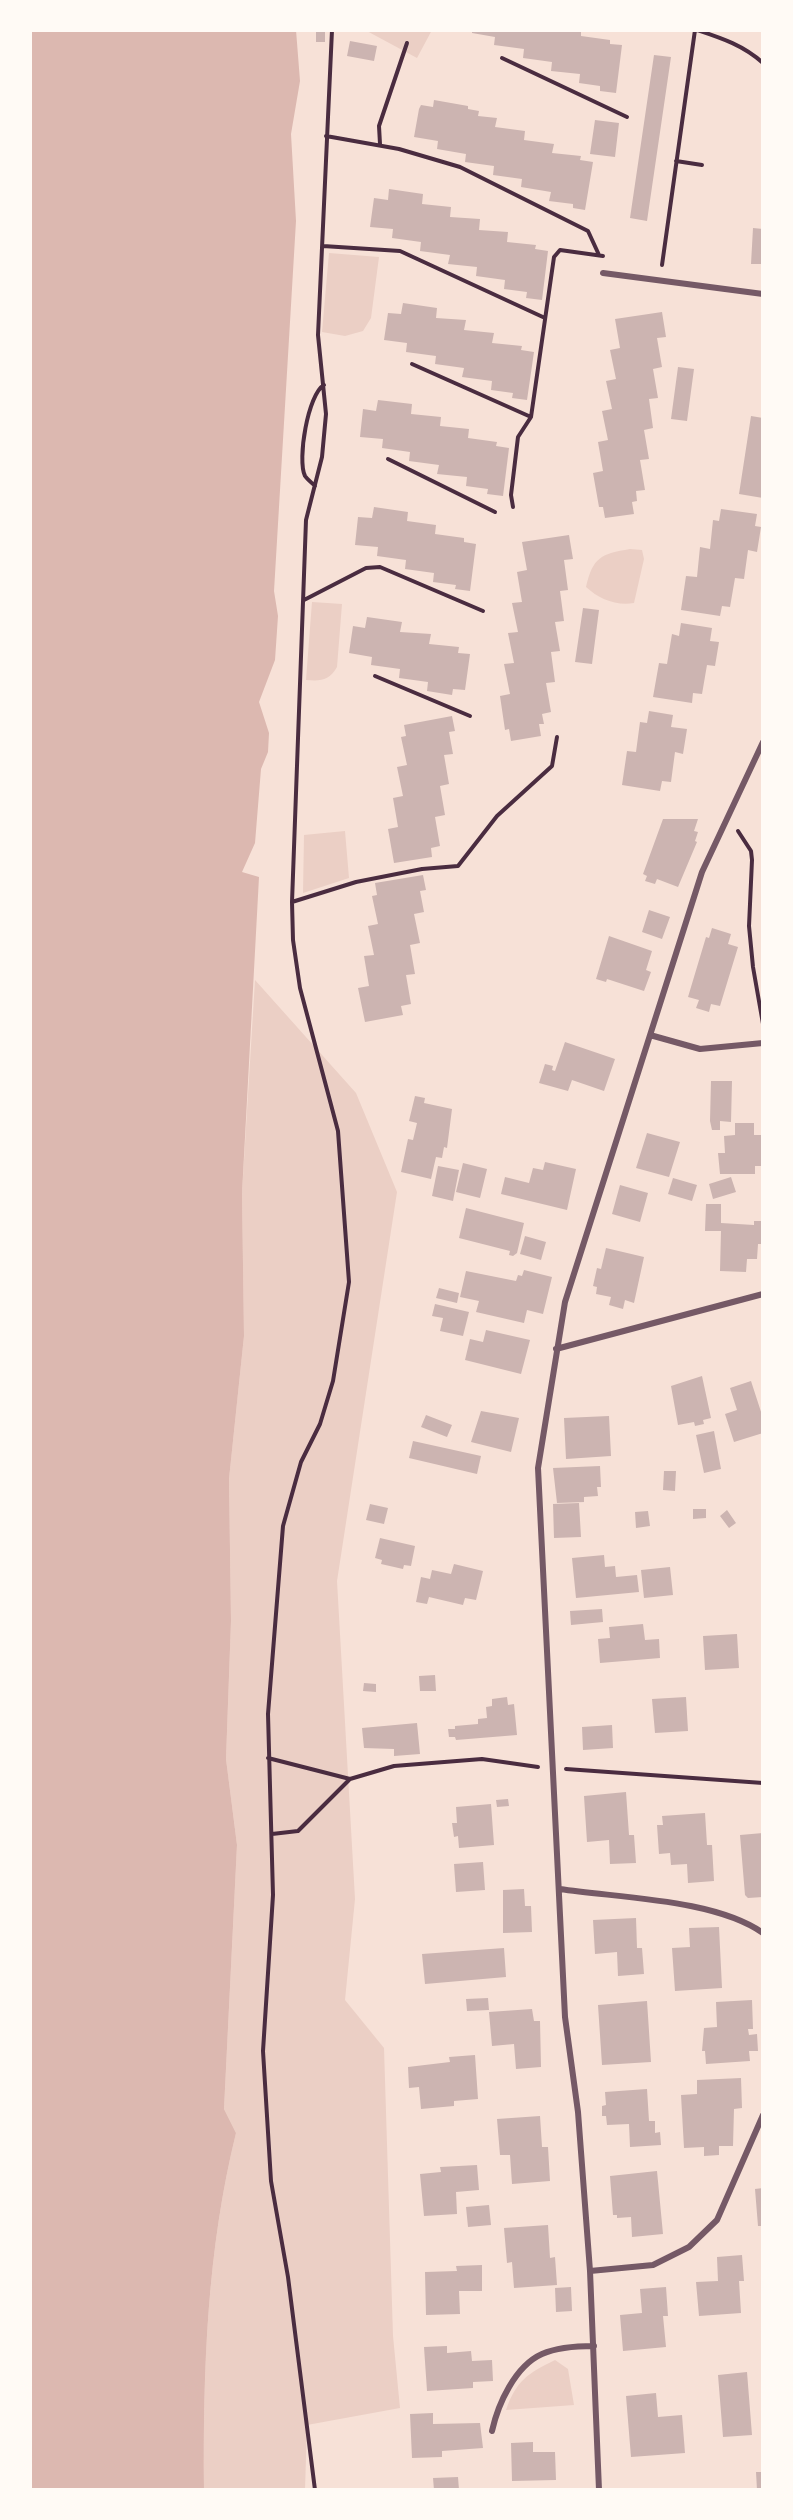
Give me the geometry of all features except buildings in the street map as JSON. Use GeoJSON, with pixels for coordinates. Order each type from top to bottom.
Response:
{"type":"FeatureCollection","features":[{"type":"Feature","properties":{"kind":"street"},"geometry":{"type":"LineString","coordinates":[[603,273],[763,294]]}},
{"type":"Feature","properties":{"kind":"street"},"geometry":{"type":"LineString","coordinates":[[599,2490],[590,2271],[578,2112],[565,2017],[554,1769],[540,1554],[538,1468],[565,1302],[702,872],[763,742]]}},
{"type":"Feature","properties":{"kind":"street"},"geometry":{"type":"LineString","coordinates":[[650,1035],[700,1049],[763,1043]]}},
{"type":"Feature","properties":{"kind":"street"},"geometry":{"type":"LineString","coordinates":[[556,1349],[763,1294]]}},
{"type":"Feature","properties":{"kind":"street"},"geometry":{"type":"LineString","coordinates":[[560,1889],[691,1907],[745,1920],[763,1933]]}},
{"type":"Feature","properties":{"kind":"street"},"geometry":{"type":"LineString","coordinates":[[590,2271],[653,2265],[689,2247],[717,2220],[763,2115]]}},
{"type":"Feature","properties":{"kind":"street"},"geometry":{"type":"LineString","coordinates":[[492,2431],[498,2407],[515,2377],[541,2354],[573,2347],[594,2346]]}},
{"type":"Feature","properties":{"kind":"path"},"geometry":{"type":"LineString","coordinates":[[315,2490],[288,2277],[271,2181],[263,2051],[273,1895],[268,1696],[283,1526],[301,1462],[320,1424],[333,1381],[349,1282],[338,1131],[300,988],[293,940],[292,902],[306,520],[322,457],[326,414],[318,335],[332,30]]}},
{"type":"Feature","properties":{"kind":"path"},"geometry":{"type":"LineString","coordinates":[[662,265],[695,30],[727,39],[752,53],[763,63]]}},
{"type":"Feature","properties":{"kind":"path"},"geometry":{"type":"LineString","coordinates":[[380,144],[379,126],[407,43]]}},
{"type":"Feature","properties":{"kind":"path"},"geometry":{"type":"LineString","coordinates":[[502,58],[627,117]]}},
{"type":"Feature","properties":{"kind":"path"},"geometry":{"type":"LineString","coordinates":[[326,136],[380,144],[460,167],[588,231],[600,256]]}},
{"type":"Feature","properties":{"kind":"path"},"geometry":{"type":"LineString","coordinates":[[676,161],[702,165]]}},
{"type":"Feature","properties":{"kind":"path"},"geometry":{"type":"LineString","coordinates":[[323,246],[400,251],[545,318]]}},
{"type":"Feature","properties":{"kind":"path"},"geometry":{"type":"LineString","coordinates":[[513,507],[511,495],[518,437],[531,417],[554,257],[560,250],[610,258]]}},
{"type":"Feature","properties":{"kind":"path"},"geometry":{"type":"LineString","coordinates":[[651,264],[671,266]]}},
{"type":"Feature","properties":{"kind":"path"},"geometry":{"type":"LineString","coordinates":[[412,364],[531,417]]}},
{"type":"Feature","properties":{"kind":"path"},"geometry":{"type":"LineString","coordinates":[[315,486],[305,475],[302,453],[312,397],[317,389],[324,385]]}},
{"type":"Feature","properties":{"kind":"path"},"geometry":{"type":"LineString","coordinates":[[388,459],[495,512]]}},
{"type":"Feature","properties":{"kind":"path"},"geometry":{"type":"LineString","coordinates":[[304,600],[366,568],[380,567],[483,611]]}},
{"type":"Feature","properties":{"kind":"path"},"geometry":{"type":"LineString","coordinates":[[375,676],[470,716]]}},
{"type":"Feature","properties":{"kind":"path"},"geometry":{"type":"LineString","coordinates":[[292,902],[356,882],[422,869],[458,866],[470,855],[497,816],[552,766],[557,737]]}},
{"type":"Feature","properties":{"kind":"path"},"geometry":{"type":"LineString","coordinates":[[727,816],[751,851],[749,926],[763,1023]]}},
{"type":"Feature","properties":{"kind":"path"},"geometry":{"type":"LineString","coordinates":[[268,1758],[350,1779]]}},
{"type":"Feature","properties":{"kind":"path"},"geometry":{"type":"LineString","coordinates":[[272,1834],[298,1831],[350,1779],[394,1766],[482,1759],[554,1769],[763,1783]]}},
{"type":"Feature","properties":{"kind":"shaded area"},"geometry":{"type":"Polygon","coordinates":[[[30,30],[296,30],[300,81],[291,134],[296,221],[274,591],[278,616],[275,660],[259,702],[269,733],[268,752],[261,769],[255,843],[242,872],[259,877],[242,1193],[244,1336],[229,1479],[231,1621],[226,1759],[237,1845],[224,2109],[236,2133],[226,2177],[213,2265],[204,2400],[204,2490],[30,2490],[30,30]]]}},
{"type":"Feature","properties":{"kind":"shaded area"},"geometry":{"type":"Polygon","coordinates":[[[365,30],[432,30],[417,58],[365,30]]]}},
{"type":"Feature","properties":{"kind":"shaded area"},"geometry":{"type":"Polygon","coordinates":[[[329,253],[379,257],[371,318],[363,331],[345,336],[322,332],[329,253]]]}},
{"type":"Feature","properties":{"kind":"shaded area"},"geometry":{"type":"Polygon","coordinates":[[[630,549],[642,550],[644,559],[634,603],[608,601],[586,587],[595,563],[605,555],[630,549]]]}},
{"type":"Feature","properties":{"kind":"shaded area"},"geometry":{"type":"Polygon","coordinates":[[[312,602],[342,604],[337,667],[328,678],[306,680],[312,602]]]}},
{"type":"Feature","properties":{"kind":"shaded area"},"geometry":{"type":"Polygon","coordinates":[[[345,831],[349,878],[303,893],[304,835],[345,831]]]}},
{"type":"Feature","properties":{"kind":"shaded area"},"geometry":{"type":"Polygon","coordinates":[[[255,980],[356,1093],[397,1192],[337,1581],[355,1899],[345,2000],[384,2048],[393,2336],[400,2408],[307,2425],[305,2490],[204,2490],[204,2400],[213,2265],[226,2177],[236,2133],[224,2109],[237,1845],[226,1759],[231,1621],[229,1479],[244,1336],[242,1193],[255,980]]]}},
{"type":"Feature","properties":{"kind":"shaded area"},"geometry":{"type":"Polygon","coordinates":[[[555,2360],[568,2369],[574,2405],[506,2410],[514,2392],[524,2379],[555,2360]]]}}]}
